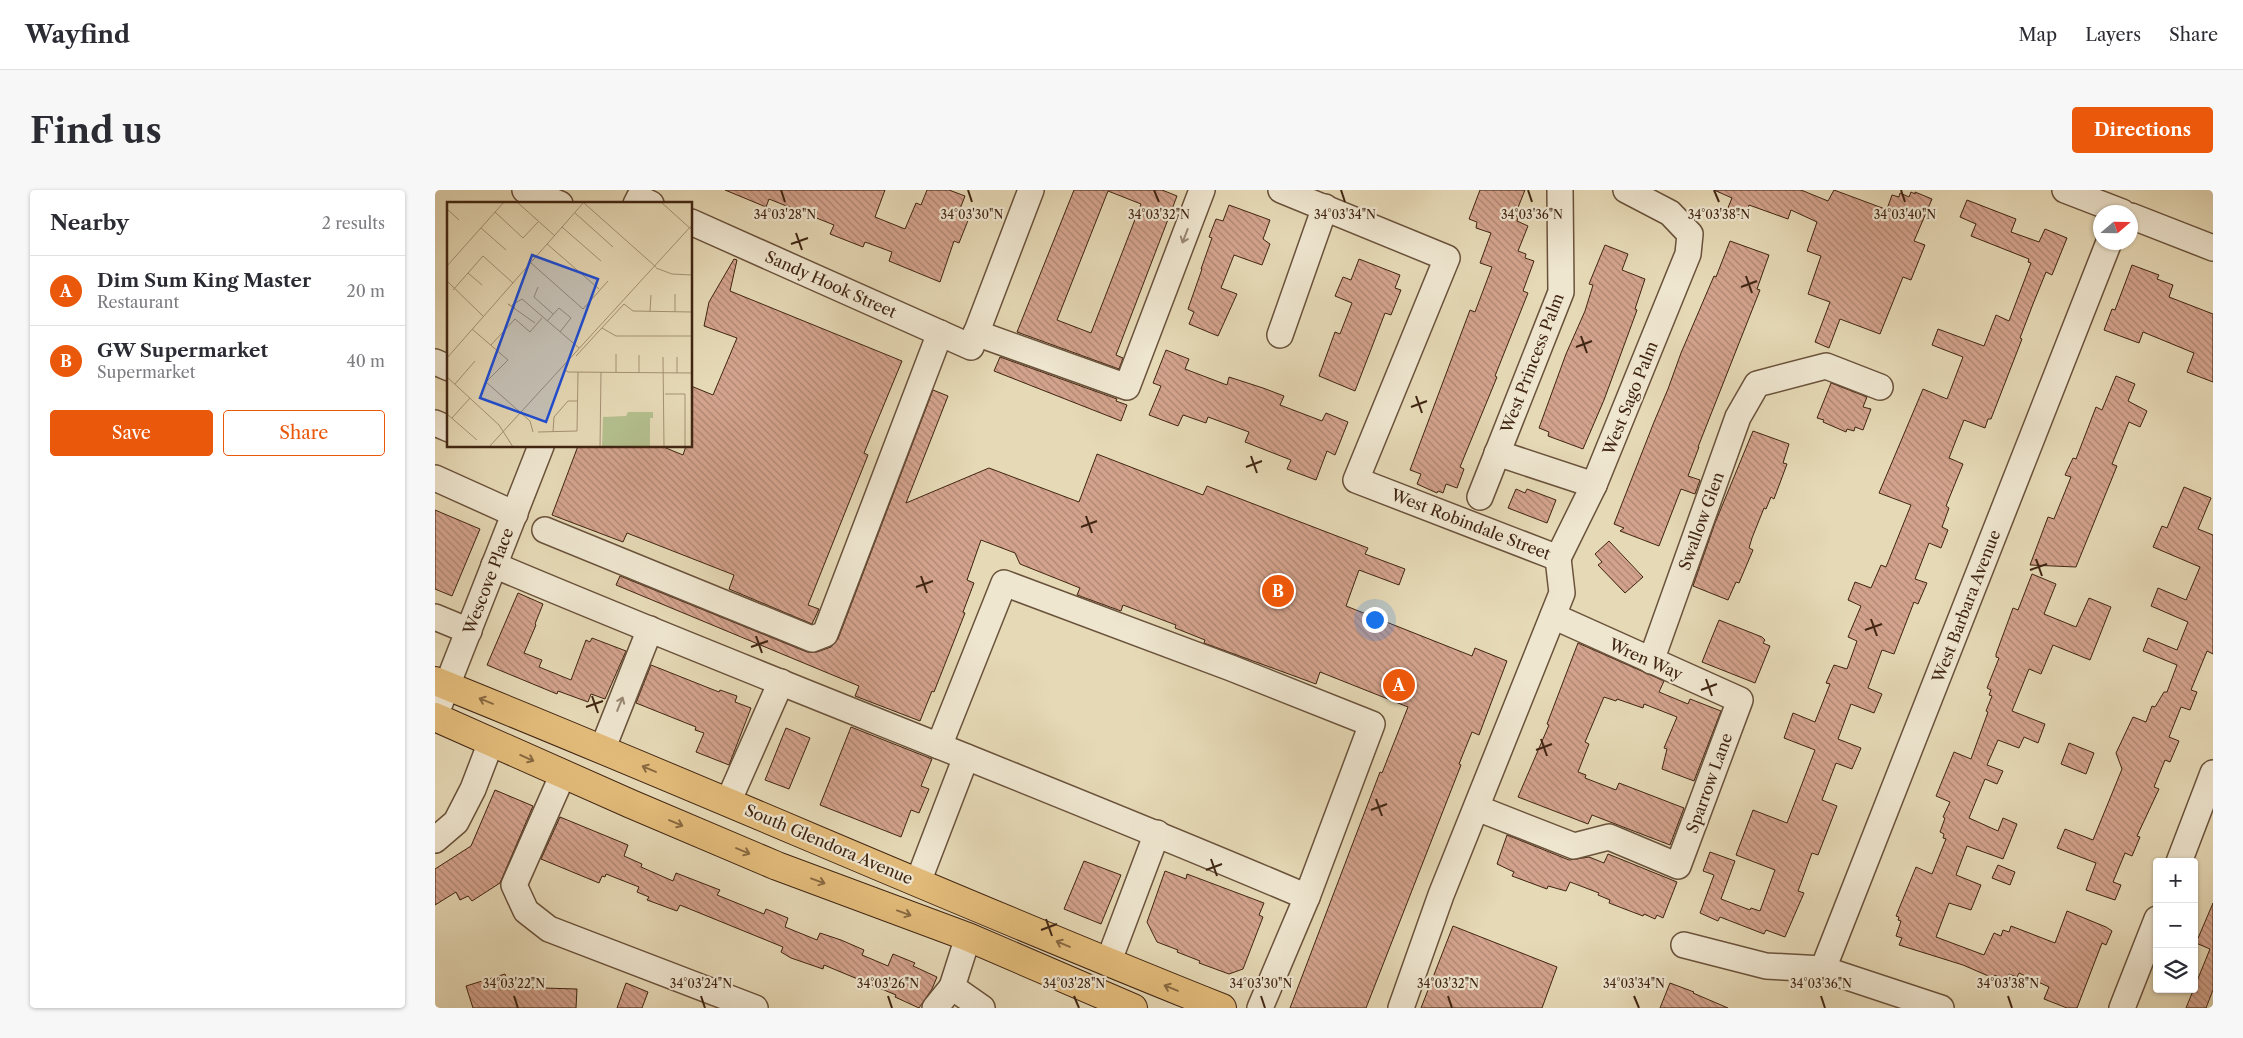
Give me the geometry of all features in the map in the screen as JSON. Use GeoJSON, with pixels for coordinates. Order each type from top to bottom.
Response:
{"type":"FeatureCollection","features":[{"type":"Feature","properties":{"kind":"main road","name":"South Glendora Avenue"},"geometry":{"type":"LineString","coordinates":[[441,683],[1108,963],[1223,1008]]}},
{"type":"Feature","properties":{"kind":"main road"},"geometry":{"type":"LineString","coordinates":[[435,716],[563,774],[777,866],[968,937],[1093,1000],[1133,1008]]}},
{"type":"Feature","properties":{"kind":"street"},"geometry":{"type":"LineString","coordinates":[[525,190],[556,202]]}},
{"type":"Feature","properties":{"kind":"street"},"geometry":{"type":"LineString","coordinates":[[974,340],[1031,190]]}},
{"type":"Feature","properties":{"kind":"street","name":"Sandy Hook Street"},"geometry":{"type":"LineString","coordinates":[[693,223],[941,333],[974,340],[1127,387],[1202,190]]}},
{"type":"Feature","properties":{"kind":"street"},"geometry":{"type":"LineString","coordinates":[[1280,335],[1325,207],[1281,190]]}},
{"type":"Feature","properties":{"kind":"street","name":"West Princess Palm"},"geometry":{"type":"LineString","coordinates":[[1480,497],[1561,292],[1561,190]]}},
{"type":"Feature","properties":{"kind":"street","name":"West Princess Palm"},"geometry":{"type":"LineString","coordinates":[[1561,224],[1575,190]]}},
{"type":"Feature","properties":{"kind":"street","name":"West Sago Palm"},"geometry":{"type":"LineString","coordinates":[[1558,558],[1594,485],[1689,254],[1690,234],[1670,213],[1626,190]]}},
{"type":"Feature","properties":{"kind":"street"},"geometry":{"type":"LineString","coordinates":[[2065,190],[2103,205]]}},
{"type":"Feature","properties":{"kind":"street","name":"West Robindale Street"},"geometry":{"type":"LineString","coordinates":[[1325,207],[1447,258],[1356,480],[1558,558],[1562,593],[1441,895],[1401,1008]]}},
{"type":"Feature","properties":{"kind":"street"},"geometry":{"type":"LineString","coordinates":[[2138,219],[2213,248]]}},
{"type":"Feature","properties":{"kind":"street","name":"West Barbara Avenue"},"geometry":{"type":"LineString","coordinates":[[1823,969],[2106,250]]}},
{"type":"Feature","properties":{"kind":"street"},"geometry":{"type":"LineString","coordinates":[[545,530],[812,639],[822,636],[825,634],[941,333]]}},
{"type":"Feature","properties":{"kind":"street"},"geometry":{"type":"LineString","coordinates":[[435,362],[447,367]]}},
{"type":"Feature","properties":{"kind":"street","name":"Swallow Glen"},"geometry":{"type":"LineString","coordinates":[[1651,661],[1737,416],[1757,384],[1826,366],[1880,387]]}},
{"type":"Feature","properties":{"kind":"street"},"geometry":{"type":"LineString","coordinates":[[435,423],[447,428]]}},
{"type":"Feature","properties":{"kind":"street","name":"Wescove Place"},"geometry":{"type":"LineString","coordinates":[[435,716],[441,683],[469,631],[540,448]]}},
{"type":"Feature","properties":{"kind":"street"},"geometry":{"type":"LineString","coordinates":[[1497,453],[1594,485]]}},
{"type":"Feature","properties":{"kind":"street"},"geometry":{"type":"LineString","coordinates":[[435,478],[515,514]]}},
{"type":"Feature","properties":{"kind":"street"},"geometry":{"type":"LineString","coordinates":[[494,565],[1157,833],[1307,897]]}},
{"type":"Feature","properties":{"kind":"street"},"geometry":{"type":"LineString","coordinates":[[939,746],[1004,583],[1231,668],[1372,724],[1307,897],[1260,1008]]}},
{"type":"Feature","properties":{"kind":"street"},"geometry":{"type":"LineString","coordinates":[[435,616],[469,631]]}},
{"type":"Feature","properties":{"kind":"street","name":"Wren Way"},"geometry":{"type":"LineString","coordinates":[[1553,616],[1740,700]]}},
{"type":"Feature","properties":{"kind":"street"},"geometry":{"type":"LineString","coordinates":[[602,750],[650,629]]}},
{"type":"Feature","properties":{"kind":"street"},"geometry":{"type":"LineString","coordinates":[[728,802],[781,682]]}},
{"type":"Feature","properties":{"kind":"street","name":"Sparrow Lane"},"geometry":{"type":"LineString","coordinates":[[1477,808],[1574,846],[1609,837],[1678,866],[1740,700]]}},
{"type":"Feature","properties":{"kind":"street"},"geometry":{"type":"LineString","coordinates":[[435,840],[456,822],[473,789],[491,742]]}},
{"type":"Feature","properties":{"kind":"street"},"geometry":{"type":"LineString","coordinates":[[918,882],[966,757]]}},
{"type":"Feature","properties":{"kind":"street"},"geometry":{"type":"LineString","coordinates":[[2181,858],[2213,773]]}},
{"type":"Feature","properties":{"kind":"street"},"geometry":{"type":"LineString","coordinates":[[563,774],[514,884],[526,911],[549,929],[755,1008]]}},
{"type":"Feature","properties":{"kind":"street"},"geometry":{"type":"LineString","coordinates":[[1108,963],[1157,833]]}},
{"type":"Feature","properties":{"kind":"street"},"geometry":{"type":"LineString","coordinates":[[2122,1008],[2153,929]]}},
{"type":"Feature","properties":{"kind":"street"},"geometry":{"type":"LineString","coordinates":[[935,1008],[952,987],[968,937]]}},
{"type":"Feature","properties":{"kind":"street"},"geometry":{"type":"LineString","coordinates":[[1684,945],[1766,966],[1823,969],[1941,1008]]}},
{"type":"Feature","properties":{"kind":"street"},"geometry":{"type":"LineString","coordinates":[[952,987],[983,1008]]}},
{"type":"Feature","properties":{"kind":"building"},"geometry":{"type":"Polygon","coordinates":[[[725,190],[885,190],[875,217],[905,229],[916,203],[921,205],[927,190],[949,190],[965,196],[960,209],[971,213],[959,243],[954,241],[940,282],[889,261],[892,252],[865,242],[863,247],[830,234],[834,225],[769,199],[766,207],[725,190]]]}},
{"type":"Feature","properties":{"kind":"building"},"geometry":{"type":"Polygon","coordinates":[[[1074,190],[1162,190],[1177,196],[1116,355],[1123,358],[1119,369],[1017,332],[1074,190]],[[1108,191],[1057,320],[1091,333],[1141,204],[1108,191]]]}},
{"type":"Feature","properties":{"kind":"building"},"geometry":{"type":"Polygon","coordinates":[[[1480,190],[1525,190],[1515,215],[1518,217],[1517,221],[1528,226],[1518,251],[1526,254],[1525,258],[1534,261],[1523,291],[1528,293],[1495,376],[1497,377],[1460,467],[1464,469],[1457,488],[1446,484],[1443,493],[1438,491],[1437,493],[1417,484],[1421,474],[1410,470],[1470,310],[1475,312],[1492,267],[1480,263],[1491,233],[1476,228],[1477,222],[1469,219],[1480,190]]]}},
{"type":"Feature","properties":{"kind":"building"},"geometry":{"type":"Polygon","coordinates":[[[1714,190],[1801,190],[1828,201],[1834,190],[1885,209],[1887,209],[1892,195],[1899,197],[1900,193],[1909,197],[1911,192],[1915,194],[1915,192],[1932,199],[1914,241],[1925,245],[1911,280],[1903,277],[1880,334],[1840,319],[1829,348],[1815,342],[1830,302],[1808,294],[1821,256],[1807,251],[1817,222],[1791,210],[1788,219],[1749,205],[1745,217],[1727,210],[1732,198],[1714,190]]]}},
{"type":"Feature","properties":{"kind":"building"},"geometry":{"type":"Polygon","coordinates":[[[1967,200],[2016,219],[2011,232],[2039,242],[2045,229],[2067,238],[2052,275],[2046,272],[1991,419],[1988,419],[1985,428],[1964,420],[1949,458],[1963,464],[1946,506],[1949,508],[1942,527],[1948,530],[1941,548],[1929,543],[1915,579],[1927,583],[1918,604],[1914,602],[1894,654],[1882,650],[1868,688],[1882,694],[1874,713],[1851,704],[1838,739],[1861,748],[1852,769],[1836,763],[1822,800],[1837,806],[1818,855],[1812,853],[1798,891],[1804,893],[1785,937],[1766,930],[1764,934],[1720,917],[1718,921],[1700,913],[1714,875],[1703,871],[1710,852],[1735,861],[1721,899],[1750,910],[1751,908],[1760,911],[1775,870],[1736,855],[1753,810],[1787,823],[1815,750],[1784,738],[1793,713],[1815,722],[1830,684],[1826,683],[1834,665],[1847,669],[1857,641],[1848,637],[1861,606],[1848,600],[1855,582],[1871,588],[1881,565],[1886,567],[1911,505],[1879,493],[1923,389],[1947,399],[1963,357],[1932,345],[1938,329],[1984,346],[1996,315],[2009,321],[2031,263],[2028,262],[2029,259],[1971,236],[1976,224],[1960,217],[1967,200]]]}},
{"type":"Feature","properties":{"kind":"building"},"geometry":{"type":"Polygon","coordinates":[[[1229,205],[1270,220],[1263,239],[1270,244],[1262,265],[1234,255],[1221,288],[1237,294],[1218,336],[1189,324],[1194,312],[1188,309],[1212,238],[1209,237],[1216,219],[1223,221],[1229,205]]]}},
{"type":"Feature","properties":{"kind":"building"},"geometry":{"type":"Polygon","coordinates":[[[1730,241],[1769,255],[1757,289],[1760,290],[1688,476],[1700,480],[1695,494],[1681,489],[1659,546],[1620,531],[1624,528],[1614,524],[1681,353],[1714,276],[1716,277],[1730,241]]]}},
{"type":"Feature","properties":{"kind":"building"},"geometry":{"type":"Polygon","coordinates":[[[1605,245],[1628,254],[1622,270],[1645,279],[1635,309],[1637,310],[1604,400],[1583,449],[1548,436],[1549,432],[1539,428],[1566,354],[1585,311],[1593,285],[1589,284],[1605,245]]]}},
{"type":"Feature","properties":{"kind":"building"},"geometry":{"type":"Polygon","coordinates":[[[734,259],[737,260],[730,291],[902,361],[864,453],[868,455],[808,605],[819,609],[812,624],[729,589],[734,575],[627,533],[623,542],[552,515],[577,448],[666,448],[683,455],[685,448],[693,448],[693,387],[713,395],[737,338],[704,326],[709,302],[734,259]]]}},
{"type":"Feature","properties":{"kind":"building"},"geometry":{"type":"Polygon","coordinates":[[[1359,259],[1400,275],[1395,288],[1401,290],[1391,315],[1385,313],[1355,391],[1319,376],[1335,332],[1340,334],[1352,303],[1335,296],[1343,277],[1351,280],[1359,259]]]}},
{"type":"Feature","properties":{"kind":"building"},"geometry":{"type":"Polygon","coordinates":[[[2132,265],[2159,275],[2157,279],[2173,285],[2169,297],[2213,314],[2213,382],[2187,372],[2194,353],[2143,332],[2139,343],[2104,330],[2112,309],[2115,310],[2132,265]]]}},
{"type":"Feature","properties":{"kind":"building"},"geometry":{"type":"Polygon","coordinates":[[[1166,350],[1189,359],[1185,369],[1227,385],[1229,377],[1263,388],[1284,396],[1280,405],[1322,421],[1326,413],[1348,422],[1335,455],[1327,451],[1316,480],[1287,469],[1291,460],[1245,442],[1249,432],[1208,417],[1206,423],[1183,415],[1178,426],[1149,415],[1161,386],[1153,383],[1166,350]]]}},
{"type":"Feature","properties":{"kind":"building"},"geometry":{"type":"Polygon","coordinates":[[[1000,357],[1117,399],[1116,401],[1127,405],[1121,421],[994,371],[1000,357]]]}},
{"type":"Feature","properties":{"kind":"building"},"geometry":{"type":"Polygon","coordinates":[[[2116,376],[2135,384],[2128,401],[2147,411],[2140,427],[2129,422],[2112,464],[2117,466],[2076,567],[2030,565],[2048,517],[2054,519],[2071,477],[2065,475],[2073,458],[2076,459],[2096,407],[2102,410],[2116,376]]]}},
{"type":"Feature","properties":{"kind":"building"},"geometry":{"type":"Polygon","coordinates":[[[1831,383],[1867,397],[1863,407],[1871,409],[1863,430],[1855,427],[1854,431],[1847,429],[1846,432],[1817,418],[1831,383]]]}},
{"type":"Feature","properties":{"kind":"building"},"geometry":{"type":"Polygon","coordinates":[[[933,390],[948,396],[906,503],[989,468],[1079,502],[1097,454],[1203,495],[1207,486],[1368,548],[1365,554],[1405,569],[1399,585],[1359,570],[1346,606],[1472,656],[1475,648],[1507,661],[1479,735],[1472,732],[1459,764],[1461,765],[1366,1008],[1290,1008],[1380,772],[1382,773],[1408,707],[1320,672],[1316,684],[1204,643],[1205,640],[1175,628],[1176,625],[1123,605],[1121,611],[1077,595],[1080,588],[1020,564],[1015,553],[981,540],[967,580],[974,583],[963,612],[965,613],[934,692],[932,691],[920,721],[855,696],[859,686],[616,585],[620,576],[807,652],[817,652],[831,647],[838,639],[933,390]]]}},
{"type":"Feature","properties":{"kind":"building"},"geometry":{"type":"Polygon","coordinates":[[[1753,431],[1789,444],[1783,463],[1787,464],[1774,499],[1771,497],[1766,509],[1764,508],[1749,548],[1753,550],[1739,583],[1736,582],[1728,600],[1693,586],[1715,523],[1753,431]]]}},
{"type":"Feature","properties":{"kind":"building"},"geometry":{"type":"Polygon","coordinates":[[[2184,487],[2211,498],[2198,529],[2213,535],[2213,654],[2207,651],[2191,690],[2197,692],[2190,710],[2181,707],[2169,737],[2179,741],[2170,762],[2165,760],[2154,787],[2159,789],[2137,836],[2140,837],[2132,856],[2125,853],[2113,882],[2121,885],[2115,900],[2086,890],[2096,863],[2057,848],[2065,829],[2093,840],[2122,769],[2116,753],[2133,717],[2146,722],[2152,706],[2155,707],[2164,692],[2167,692],[2177,665],[2143,651],[2148,638],[2177,650],[2188,622],[2151,606],[2158,588],[2186,600],[2200,567],[2153,547],[2162,526],[2167,528],[2184,487]]]}},
{"type":"Feature","properties":{"kind":"building"},"geometry":{"type":"Polygon","coordinates":[[[1516,489],[1525,493],[1527,489],[1556,500],[1547,523],[1508,508],[1516,489]]]}},
{"type":"Feature","properties":{"kind":"building"},"geometry":{"type":"Polygon","coordinates":[[[435,510],[480,529],[452,596],[435,589],[435,510]]]}},
{"type":"Feature","properties":{"kind":"building"},"geometry":{"type":"Polygon","coordinates":[[[1609,541],[1643,577],[1625,593],[1598,565],[1602,562],[1595,554],[1609,541]]]}},
{"type":"Feature","properties":{"kind":"building"},"geometry":{"type":"Polygon","coordinates":[[[2032,574],[2056,584],[2044,614],[2076,627],[2089,598],[2111,607],[2090,660],[2053,645],[2041,674],[2029,669],[2012,711],[2045,724],[2038,743],[2024,737],[2019,748],[1998,740],[1987,765],[2003,771],[1997,784],[1985,779],[1969,818],[1998,831],[2003,818],[2017,824],[2003,859],[1967,846],[1956,875],[1981,885],[1971,910],[1949,903],[1936,937],[1984,955],[1994,933],[2001,936],[2003,930],[2009,932],[2011,926],[2055,943],[2067,911],[2106,927],[2112,931],[2106,945],[2102,943],[2077,1008],[2067,1008],[2044,999],[2049,987],[2019,973],[2017,977],[2009,974],[2007,980],[1994,975],[1993,978],[1963,965],[1899,945],[1902,938],[1896,936],[1901,921],[1896,916],[1916,867],[1932,874],[1946,839],[1943,838],[1944,834],[1940,832],[1945,818],[1943,817],[1950,802],[1936,796],[1954,752],[1971,759],[1992,696],[1989,695],[1991,690],[1987,688],[1999,658],[1996,657],[1996,654],[2013,608],[2018,610],[2032,574]]]}},
{"type":"Feature","properties":{"kind":"building"},"geometry":{"type":"Polygon","coordinates":[[[518,593],[543,604],[524,653],[542,660],[539,667],[571,680],[586,640],[590,642],[592,638],[626,651],[605,699],[591,694],[588,702],[558,691],[557,694],[487,665],[518,593]]]}},
{"type":"Feature","properties":{"kind":"building"},"geometry":{"type":"Polygon","coordinates":[[[1719,620],[1762,637],[1765,640],[1763,643],[1770,646],[1755,683],[1702,662],[1719,620]]]}},
{"type":"Feature","properties":{"kind":"building"},"geometry":{"type":"Polygon","coordinates":[[[1578,643],[1664,681],[1659,692],[1688,704],[1690,699],[1721,711],[1694,781],[1662,769],[1667,749],[1664,748],[1677,717],[1644,704],[1643,708],[1617,699],[1616,701],[1604,697],[1585,742],[1589,744],[1578,772],[1586,775],[1585,778],[1616,790],[1619,783],[1684,808],[1670,845],[1592,815],[1588,824],[1518,797],[1549,725],[1547,724],[1578,643]]]}},
{"type":"Feature","properties":{"kind":"building"},"geometry":{"type":"Polygon","coordinates":[[[651,665],[719,692],[720,690],[737,696],[735,702],[751,708],[729,765],[696,752],[704,733],[695,730],[696,727],[636,703],[651,665]]]}},
{"type":"Feature","properties":{"kind":"building"},"geometry":{"type":"Polygon","coordinates":[[[851,727],[932,759],[921,786],[929,789],[919,813],[911,810],[901,837],[820,805],[851,727]]]}},
{"type":"Feature","properties":{"kind":"building"},"geometry":{"type":"Polygon","coordinates":[[[786,728],[810,738],[789,789],[765,780],[786,728]]]}},
{"type":"Feature","properties":{"kind":"building"},"geometry":{"type":"Polygon","coordinates":[[[2069,743],[2094,753],[2086,774],[2061,764],[2069,743]]]}},
{"type":"Feature","properties":{"kind":"building"},"geometry":{"type":"Polygon","coordinates":[[[495,790],[533,806],[500,883],[472,901],[468,896],[460,900],[456,892],[435,905],[435,869],[471,846],[495,790]]]}},
{"type":"Feature","properties":{"kind":"building"},"geometry":{"type":"Polygon","coordinates":[[[560,817],[628,845],[624,856],[642,864],[641,867],[673,881],[676,873],[720,890],[717,895],[764,914],[766,909],[788,918],[785,927],[817,940],[820,933],[841,940],[864,950],[862,955],[888,966],[893,954],[915,963],[913,966],[937,977],[932,989],[919,1008],[895,997],[896,995],[824,965],[823,969],[791,958],[781,952],[783,947],[680,905],[677,911],[647,900],[649,897],[637,892],[639,887],[606,874],[605,877],[602,876],[599,883],[541,859],[560,817]]]}},
{"type":"Feature","properties":{"kind":"building"},"geometry":{"type":"Polygon","coordinates":[[[1507,835],[1569,860],[1589,857],[1604,863],[1608,854],[1677,882],[1663,918],[1657,915],[1655,919],[1644,914],[1643,916],[1609,903],[1610,900],[1598,895],[1599,893],[1570,882],[1566,891],[1548,886],[1547,889],[1512,876],[1514,872],[1497,864],[1507,835]]]}},
{"type":"Feature","properties":{"kind":"building"},"geometry":{"type":"Polygon","coordinates":[[[1084,861],[1121,875],[1101,924],[1064,909],[1084,861]]]}},
{"type":"Feature","properties":{"kind":"building"},"geometry":{"type":"Polygon","coordinates":[[[1998,865],[2015,872],[2010,885],[1992,878],[1998,865]]]}},
{"type":"Feature","properties":{"kind":"building"},"geometry":{"type":"Polygon","coordinates":[[[1165,871],[1186,879],[1187,874],[1264,903],[1259,915],[1263,917],[1243,969],[1229,974],[1199,963],[1200,961],[1157,942],[1147,922],[1165,871]]]}},
{"type":"Feature","properties":{"kind":"building"},"geometry":{"type":"Polygon","coordinates":[[[2213,903],[2213,990],[2206,1008],[2186,1008],[2192,993],[2198,993],[2198,978],[2210,949],[2198,944],[2198,938],[2213,903]]]}},
{"type":"Feature","properties":{"kind":"building"},"geometry":{"type":"Polygon","coordinates":[[[1453,926],[1557,967],[1542,1008],[1421,1008],[1453,926]]]}},
{"type":"Feature","properties":{"kind":"building"},"geometry":{"type":"Polygon","coordinates":[[[505,974],[509,987],[577,989],[576,1008],[473,1008],[466,986],[505,974]]]}},
{"type":"Feature","properties":{"kind":"building"},"geometry":{"type":"Polygon","coordinates":[[[626,983],[648,992],[642,1008],[617,1008],[626,983]]]}},
{"type":"Feature","properties":{"kind":"building"},"geometry":{"type":"Polygon","coordinates":[[[1670,983],[1694,992],[1728,1008],[1660,1008],[1670,983]]]}},
{"type":"Feature","properties":{"kind":"place","name":"GW Supermarket"},"geometry":{"type":"Point","coordinates":[1278,591]}},
{"type":"Feature","properties":{"kind":"place","name":"Dim Sum King Master"},"geometry":{"type":"Point","coordinates":[1399,685]}}]}
